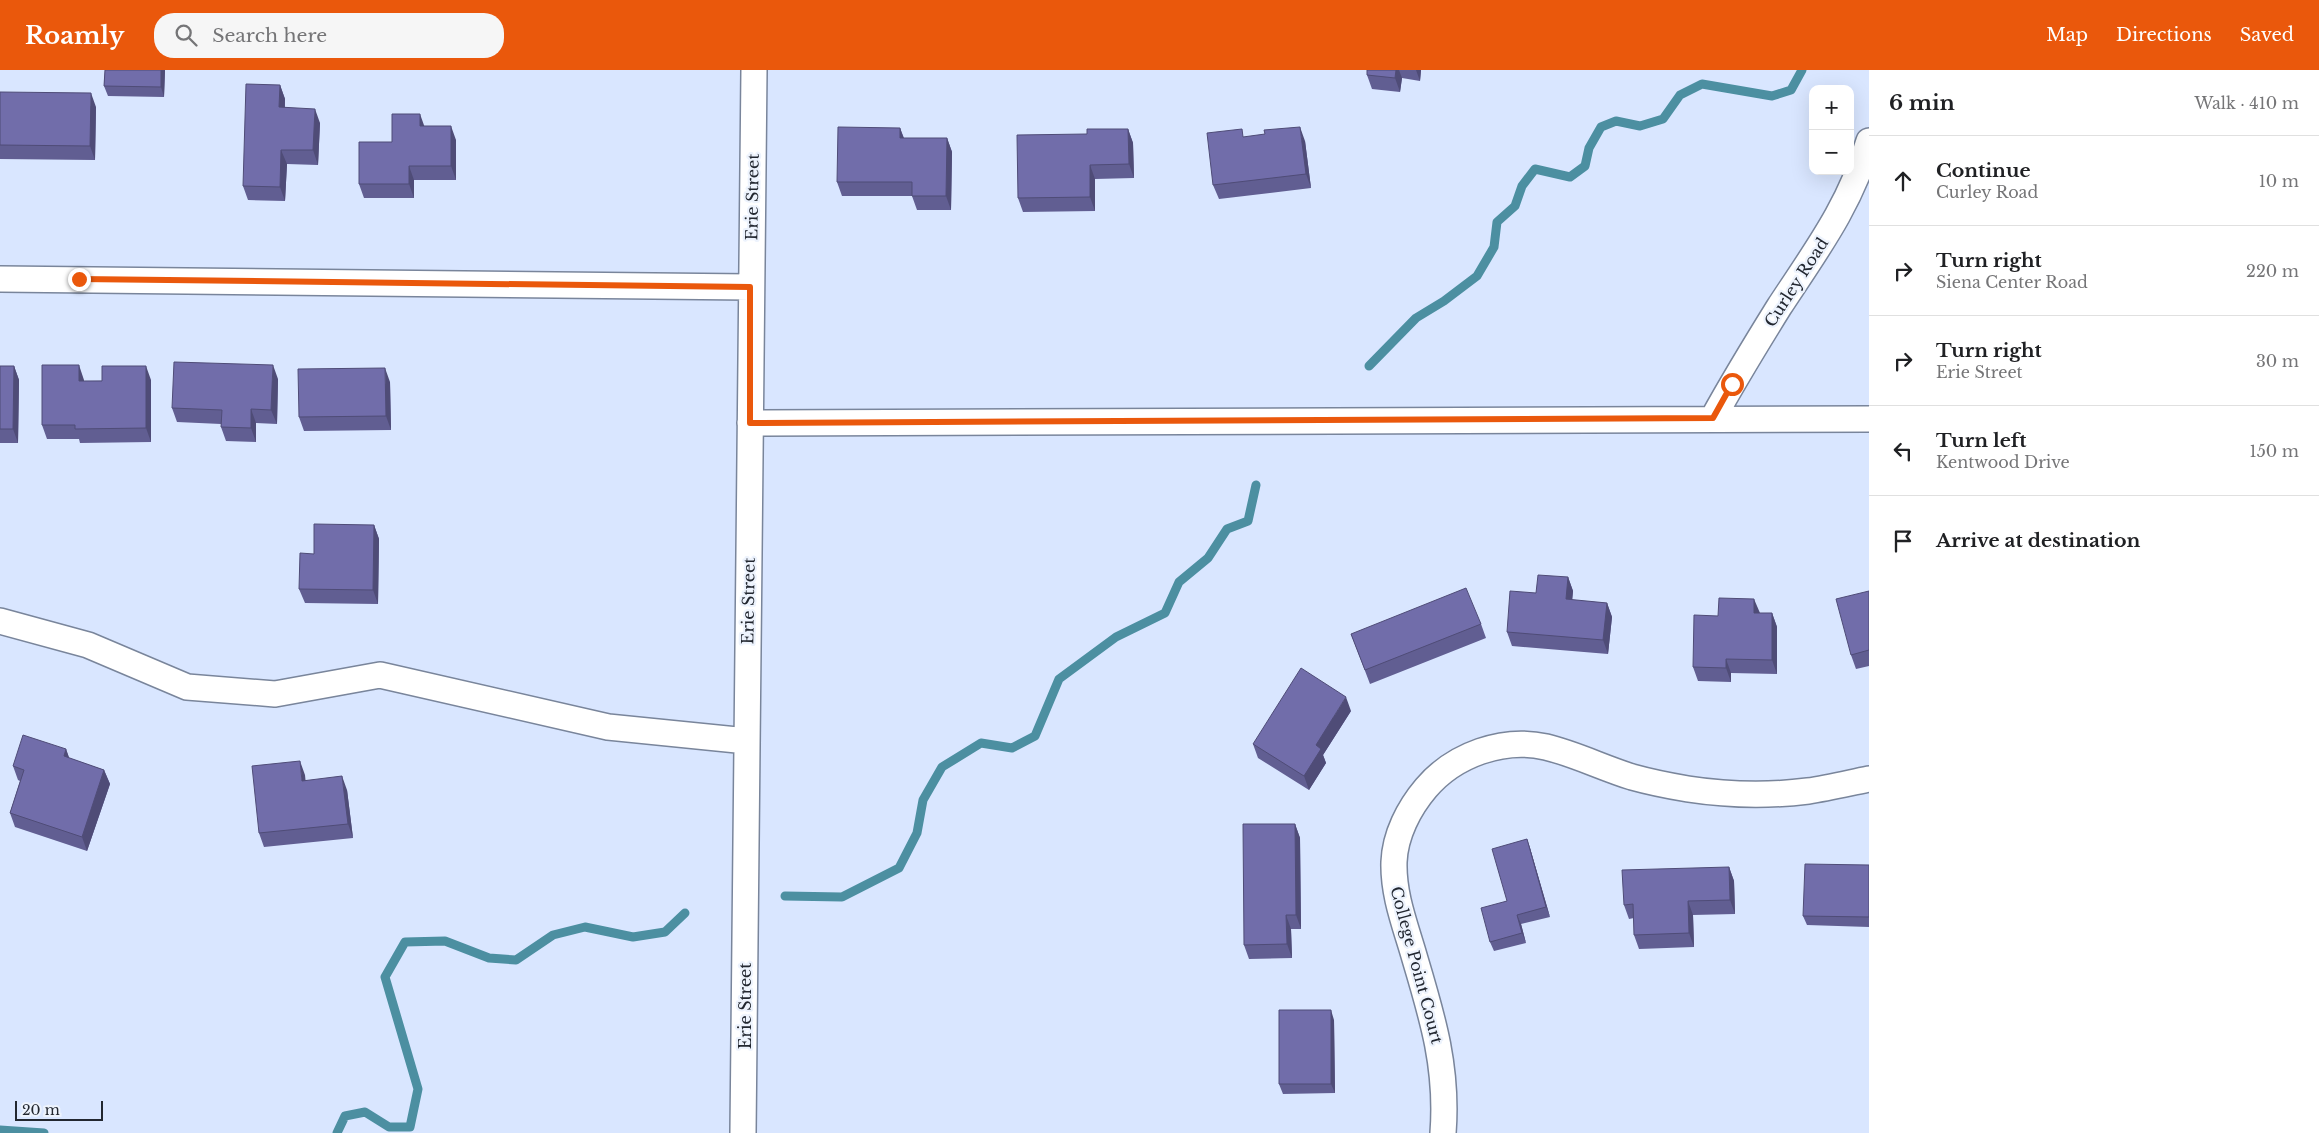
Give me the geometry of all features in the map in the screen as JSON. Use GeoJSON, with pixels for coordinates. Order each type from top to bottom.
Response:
{"type":"FeatureCollection","features":[{"type":"Feature","properties":{"kind":"street","name":"Erie Street"},"geometry":{"type":"LineString","coordinates":[[744,1133],[750,287],[754,70]]}},
{"type":"Feature","properties":{"kind":"street","name":"Curley Road"},"geometry":{"type":"LineString","coordinates":[[1713,418],[1751,351],[1815,256],[1846,204],[1869,141]]}},
{"type":"Feature","properties":{"kind":"street"},"geometry":{"type":"LineString","coordinates":[[0,278],[750,287]]}},
{"type":"Feature","properties":{"kind":"street"},"geometry":{"type":"LineString","coordinates":[[750,423],[1713,418],[1869,419]]}},
{"type":"Feature","properties":{"kind":"street"},"geometry":{"type":"LineString","coordinates":[[0,621],[88,645],[188,687],[275,694],[380,675],[608,727],[747,741]]}},
{"type":"Feature","properties":{"kind":"street","name":"College Point Court"},"geometry":{"type":"LineString","coordinates":[[1443,1133],[1445,1107],[1442,1060],[1396,893],[1394,861],[1401,829],[1415,801],[1434,779],[1459,760],[1485,750],[1517,745],[1545,747],[1634,777],[1690,789],[1747,794],[1799,791],[1869,779]]}},
{"type":"Feature","properties":{"kind":"building"},"geometry":{"type":"Polygon","coordinates":[[[105,70],[161,70],[161,87],[104,86],[105,70]]]}},
{"type":"Feature","properties":{"kind":"building"},"geometry":{"type":"Polygon","coordinates":[[[1367,70],[1396,70],[1395,78],[1367,75],[1367,70]]]}},
{"type":"Feature","properties":{"kind":"building"},"geometry":{"type":"Polygon","coordinates":[[[246,84],[280,85],[279,107],[315,109],[313,150],[281,150],[280,187],[243,186],[246,84]]]}},
{"type":"Feature","properties":{"kind":"building"},"geometry":{"type":"Polygon","coordinates":[[[0,92],[91,93],[90,146],[0,145],[0,92]]]}},
{"type":"Feature","properties":{"kind":"building"},"geometry":{"type":"Polygon","coordinates":[[[392,114],[420,114],[420,126],[451,126],[451,166],[409,166],[409,184],[359,184],[359,142],[392,142],[392,114]]]}},
{"type":"Feature","properties":{"kind":"building"},"geometry":{"type":"Polygon","coordinates":[[[838,127],[900,128],[900,138],[947,138],[946,196],[912,196],[912,182],[837,182],[838,127]]]}},
{"type":"Feature","properties":{"kind":"building"},"geometry":{"type":"Polygon","coordinates":[[[1300,127],[1306,174],[1213,185],[1207,133],[1242,129],[1243,137],[1265,134],[1264,130],[1300,127]]]}},
{"type":"Feature","properties":{"kind":"building"},"geometry":{"type":"Polygon","coordinates":[[[1087,129],[1128,129],[1129,164],[1090,165],[1090,197],[1018,198],[1017,135],[1087,134],[1087,129]]]}},
{"type":"Feature","properties":{"kind":"building"},"geometry":{"type":"Polygon","coordinates":[[[174,362],[273,365],[271,410],[251,409],[251,428],[221,427],[222,410],[172,408],[174,362]]]}},
{"type":"Feature","properties":{"kind":"building"},"geometry":{"type":"Polygon","coordinates":[[[42,365],[79,365],[79,381],[102,381],[102,366],[146,366],[146,428],[75,429],[75,425],[42,425],[42,365]]]}},
{"type":"Feature","properties":{"kind":"building"},"geometry":{"type":"Polygon","coordinates":[[[0,366],[14,366],[13,429],[0,429],[0,366]]]}},
{"type":"Feature","properties":{"kind":"building"},"geometry":{"type":"Polygon","coordinates":[[[385,368],[386,416],[299,417],[298,369],[385,368]]]}},
{"type":"Feature","properties":{"kind":"building"},"geometry":{"type":"Polygon","coordinates":[[[314,524],[374,525],[373,590],[299,589],[300,553],[314,554],[314,524]]]}},
{"type":"Feature","properties":{"kind":"building"},"geometry":{"type":"Polygon","coordinates":[[[1538,575],[1568,577],[1566,599],[1607,603],[1603,640],[1507,632],[1510,591],[1536,593],[1538,575]]]}},
{"type":"Feature","properties":{"kind":"building"},"geometry":{"type":"Polygon","coordinates":[[[1466,588],[1481,624],[1365,670],[1351,634],[1466,588]]]}},
{"type":"Feature","properties":{"kind":"building"},"geometry":{"type":"Polygon","coordinates":[[[1869,591],[1869,650],[1851,655],[1836,599],[1869,591]]]}},
{"type":"Feature","properties":{"kind":"building"},"geometry":{"type":"Polygon","coordinates":[[[1719,598],[1754,599],[1754,613],[1772,613],[1772,660],[1726,659],[1726,668],[1693,667],[1694,615],[1718,616],[1719,598]]]}},
{"type":"Feature","properties":{"kind":"building"},"geometry":{"type":"Polygon","coordinates":[[[1301,668],[1346,697],[1316,745],[1321,749],[1304,776],[1253,744],[1301,668]]]}},
{"type":"Feature","properties":{"kind":"building"},"geometry":{"type":"Polygon","coordinates":[[[23,735],[66,749],[64,756],[104,770],[82,837],[10,813],[24,770],[13,766],[23,735]]]}},
{"type":"Feature","properties":{"kind":"building"},"geometry":{"type":"Polygon","coordinates":[[[300,761],[302,781],[342,776],[348,824],[259,833],[252,766],[300,761]]]}},
{"type":"Feature","properties":{"kind":"building"},"geometry":{"type":"Polygon","coordinates":[[[1243,824],[1295,824],[1296,915],[1286,915],[1287,944],[1244,945],[1243,824]]]}},
{"type":"Feature","properties":{"kind":"building"},"geometry":{"type":"Polygon","coordinates":[[[1527,839],[1546,907],[1517,915],[1522,933],[1490,942],[1481,908],[1507,901],[1492,849],[1527,839]]]}},
{"type":"Feature","properties":{"kind":"building"},"geometry":{"type":"Polygon","coordinates":[[[1805,864],[1869,865],[1869,917],[1803,916],[1805,864]]]}},
{"type":"Feature","properties":{"kind":"building"},"geometry":{"type":"Polygon","coordinates":[[[1729,867],[1730,900],[1688,901],[1689,933],[1634,935],[1633,904],[1624,905],[1622,870],[1729,867]]]}},
{"type":"Feature","properties":{"kind":"building"},"geometry":{"type":"Polygon","coordinates":[[[1279,1010],[1331,1010],[1331,1084],[1279,1084],[1279,1010]]]}},
{"type":"Feature","properties":{"kind":"waterway"},"geometry":{"type":"LineString","coordinates":[[1369,366],[1416,318],[1444,301],[1477,276],[1494,247],[1497,222],[1515,206],[1522,186],[1535,169],[1570,177],[1585,166],[1589,148],[1601,127],[1616,121],[1640,126],[1663,119],[1680,95],[1702,84],[1772,96],[1791,90],[1802,70]]}},
{"type":"Feature","properties":{"kind":"waterway"},"geometry":{"type":"LineString","coordinates":[[785,896],[842,897],[899,868],[917,833],[923,800],[942,767],[981,743],[1012,748],[1035,736],[1059,679],[1116,637],[1165,613],[1179,582],[1208,558],[1227,529],[1248,521],[1256,485]]}},
{"type":"Feature","properties":{"kind":"waterway"},"geometry":{"type":"LineString","coordinates":[[337,1133],[345,1116],[365,1112],[389,1127],[410,1127],[418,1089],[385,977],[405,942],[445,941],[489,958],[516,960],[553,935],[585,927],[633,937],[665,932],[685,913]]}},
{"type":"Feature","properties":{"kind":"waterway"},"geometry":{"type":"LineString","coordinates":[[0,1130],[44,1133]]}},
{"type":"Feature","properties":{"kind":"route"},"geometry":{"type":"LineString","coordinates":[[79,279],[750,287],[750,423],[1713,418],[1732,384]]}}]}
